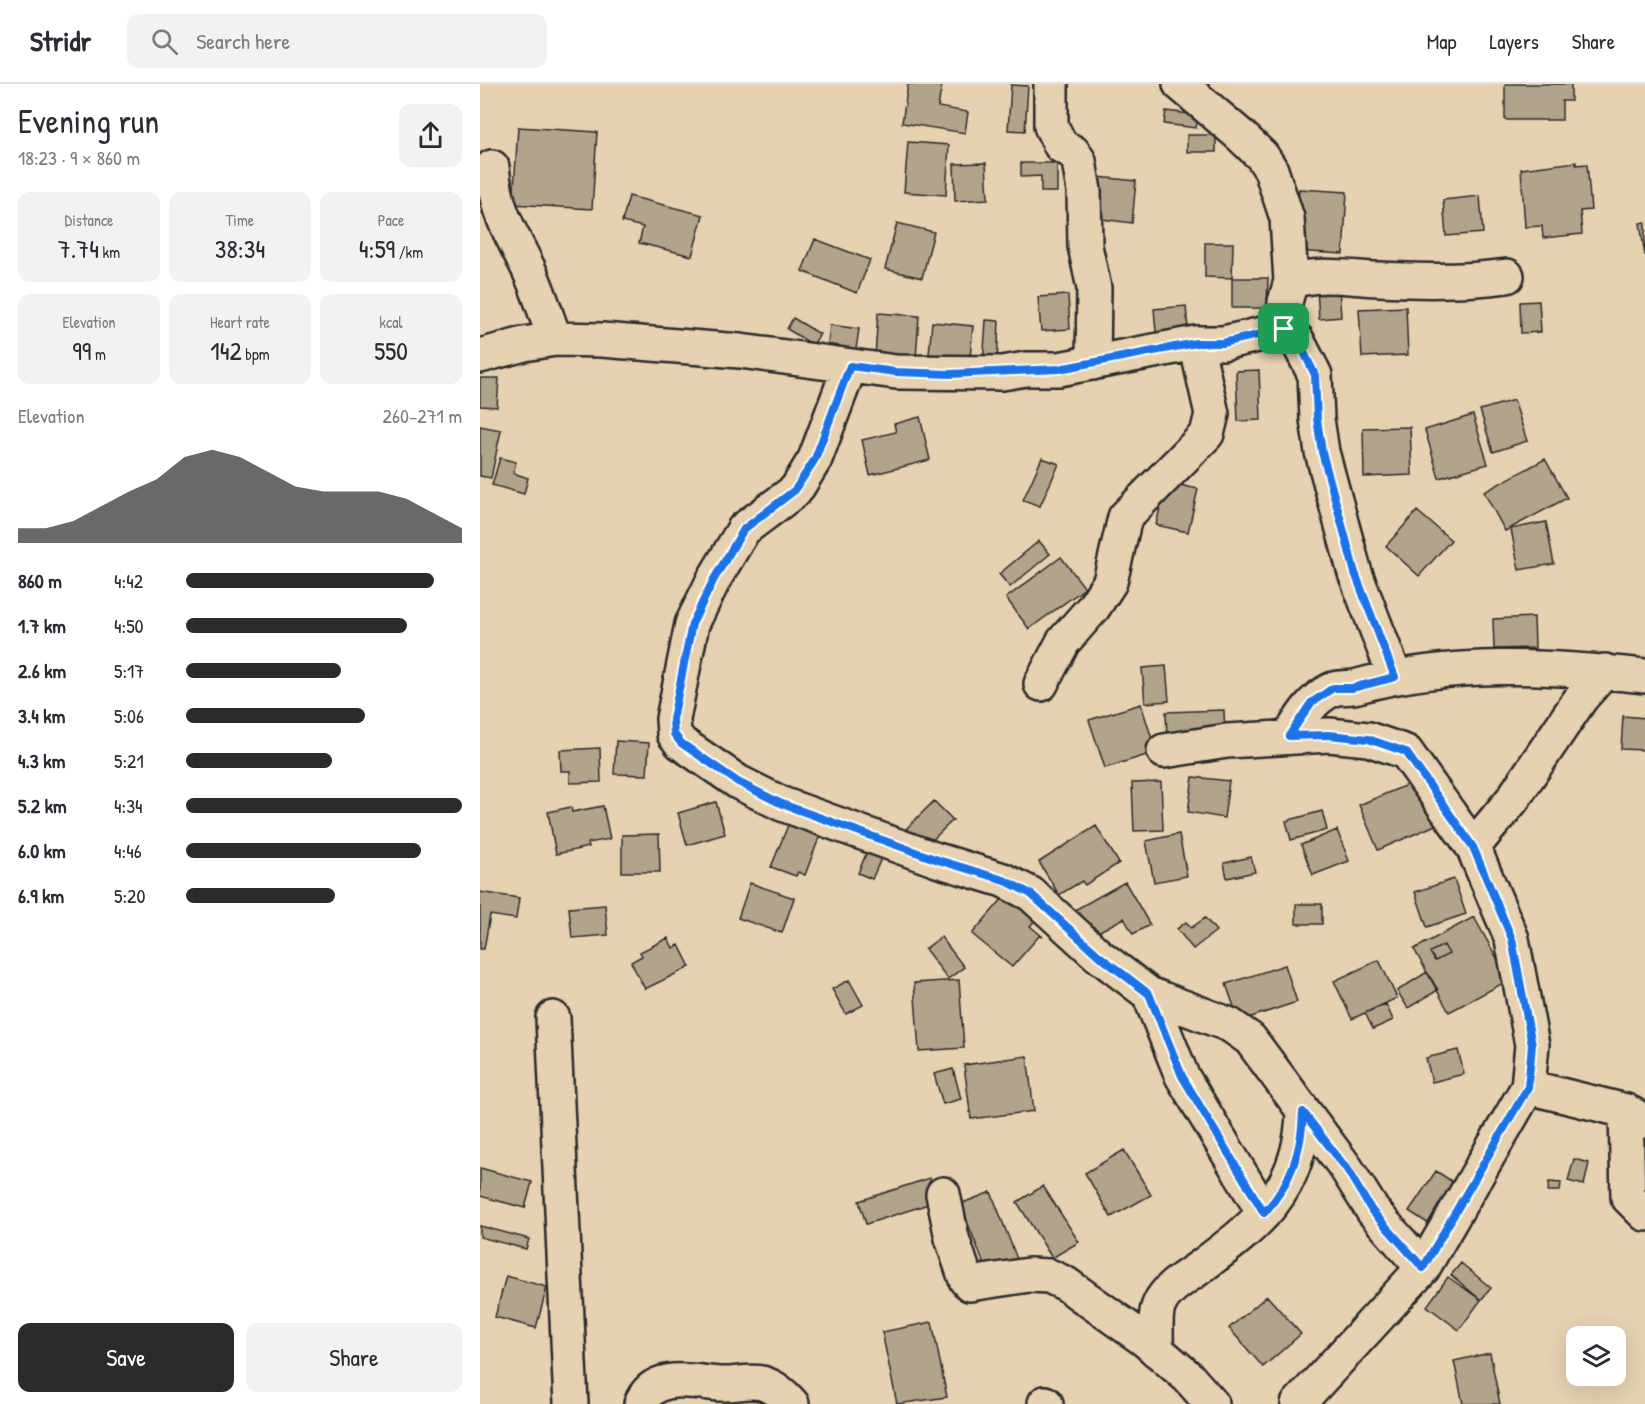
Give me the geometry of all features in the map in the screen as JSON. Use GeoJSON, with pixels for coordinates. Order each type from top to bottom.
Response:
{"type":"FeatureCollection","features":[{"type":"Feature","properties":{"kind":"street"},"geometry":{"type":"LineString","coordinates":[[1051,84],[1051,126],[1061,146],[1073,152],[1078,160],[1084,191],[1085,246],[1094,288],[1093,363]]}},
{"type":"Feature","properties":{"kind":"street"},"geometry":{"type":"LineString","coordinates":[[1180,84],[1240,135],[1262,156],[1271,170],[1287,218],[1291,281],[1285,302],[1284,329]]}},
{"type":"Feature","properties":{"kind":"street"},"geometry":{"type":"LineString","coordinates":[[492,167],[495,201],[508,233],[526,262],[555,339]]}},
{"type":"Feature","properties":{"kind":"street"},"geometry":{"type":"LineString","coordinates":[[1291,281],[1342,276],[1410,280],[1486,279],[1507,276]]}},
{"type":"Feature","properties":{"kind":"street"},"geometry":{"type":"LineString","coordinates":[[480,356],[524,344],[555,339],[695,346],[896,372],[1002,374],[1093,363],[1196,343],[1223,343],[1284,329]]}},
{"type":"Feature","properties":{"kind":"street"},"geometry":{"type":"LineString","coordinates":[[1284,329],[1298,340],[1315,375],[1317,419],[1322,452],[1355,573],[1395,677]]}},
{"type":"Feature","properties":{"kind":"street"},"geometry":{"type":"LineString","coordinates":[[1041,684],[1063,642],[1093,608],[1110,582],[1125,518],[1207,434],[1212,414],[1196,343]]}},
{"type":"Feature","properties":{"kind":"street"},"geometry":{"type":"LineString","coordinates":[[850,366],[815,459],[795,490],[744,529],[710,588],[690,635],[673,719],[674,734],[681,743],[738,782],[782,804],[938,860],[1004,880],[1031,894],[1098,955],[1149,994],[1230,1024],[1250,1039],[1346,1168],[1372,1211],[1423,1268]]}},
{"type":"Feature","properties":{"kind":"street"},"geometry":{"type":"LineString","coordinates":[[1289,736],[1311,703],[1333,688],[1352,688],[1395,677],[1472,668],[1519,667],[1605,671],[1645,676]]}},
{"type":"Feature","properties":{"kind":"street"},"geometry":{"type":"LineString","coordinates":[[1473,847],[1512,800],[1581,698],[1605,671]]}},
{"type":"Feature","properties":{"kind":"street"},"geometry":{"type":"LineString","coordinates":[[1164,751],[1227,741],[1329,735],[1368,739],[1406,752],[1473,847],[1512,939],[1532,1045],[1528,1087],[1423,1268],[1298,1404]]}},
{"type":"Feature","properties":{"kind":"street"},"geometry":{"type":"LineString","coordinates":[[1149,994],[1182,1076],[1264,1213]]}},
{"type":"Feature","properties":{"kind":"street"},"geometry":{"type":"LineString","coordinates":[[553,1018],[571,1404]]}},
{"type":"Feature","properties":{"kind":"street"},"geometry":{"type":"LineString","coordinates":[[1528,1087],[1635,1116],[1628,1197],[1645,1214]]}},
{"type":"Feature","properties":{"kind":"street"},"geometry":{"type":"LineString","coordinates":[[1156,1350],[1158,1306],[1168,1291],[1240,1238],[1278,1197],[1295,1163],[1302,1140],[1303,1112]]}},
{"type":"Feature","properties":{"kind":"street"},"geometry":{"type":"LineString","coordinates":[[943,1194],[952,1238],[966,1280],[970,1284],[1029,1275],[1049,1276],[1066,1284],[1156,1350],[1188,1377],[1212,1404]]}},
{"type":"Feature","properties":{"kind":"street"},"geometry":{"type":"LineString","coordinates":[[641,1404],[643,1397],[659,1384],[682,1379],[721,1384],[760,1383],[780,1391],[792,1404]]}},
{"type":"Feature","properties":{"kind":"building"},"geometry":{"type":"Polygon","coordinates":[[[908,84],[942,84],[938,107],[968,112],[965,133],[902,123],[908,84]]]}},
{"type":"Feature","properties":{"kind":"building"},"geometry":{"type":"Polygon","coordinates":[[[1505,84],[1571,84],[1571,101],[1562,101],[1562,120],[1505,120],[1505,84]]]}},
{"type":"Feature","properties":{"kind":"building"},"geometry":{"type":"Polygon","coordinates":[[[1011,85],[1028,86],[1025,131],[1008,130],[1011,85]]]}},
{"type":"Feature","properties":{"kind":"building"},"geometry":{"type":"Polygon","coordinates":[[[1166,111],[1198,115],[1196,128],[1164,124],[1166,111]]]}},
{"type":"Feature","properties":{"kind":"building"},"geometry":{"type":"Polygon","coordinates":[[[518,127],[597,132],[592,209],[513,204],[518,127]]]}},
{"type":"Feature","properties":{"kind":"building"},"geometry":{"type":"Polygon","coordinates":[[[1187,135],[1216,135],[1216,152],[1187,152],[1187,135]]]}},
{"type":"Feature","properties":{"kind":"building"},"geometry":{"type":"Polygon","coordinates":[[[908,142],[949,145],[946,195],[904,192],[908,142]]]}},
{"type":"Feature","properties":{"kind":"building"},"geometry":{"type":"Polygon","coordinates":[[[1576,162],[1576,165],[1587,164],[1591,210],[1580,211],[1582,234],[1543,238],[1542,226],[1525,227],[1521,169],[1576,162]]]}},
{"type":"Feature","properties":{"kind":"building"},"geometry":{"type":"Polygon","coordinates":[[[986,163],[988,199],[955,201],[954,164],[986,163]]]}},
{"type":"Feature","properties":{"kind":"building"},"geometry":{"type":"Polygon","coordinates":[[[1021,163],[1057,163],[1057,192],[1041,192],[1041,176],[1021,177],[1021,163]]]}},
{"type":"Feature","properties":{"kind":"building"},"geometry":{"type":"Polygon","coordinates":[[[1098,177],[1136,181],[1132,223],[1094,218],[1098,177]]]}},
{"type":"Feature","properties":{"kind":"building"},"geometry":{"type":"Polygon","coordinates":[[[1299,189],[1347,192],[1343,254],[1295,251],[1299,189]]]}},
{"type":"Feature","properties":{"kind":"building"},"geometry":{"type":"Polygon","coordinates":[[[629,196],[703,215],[692,256],[639,243],[643,227],[622,222],[629,196]]]}},
{"type":"Feature","properties":{"kind":"building"},"geometry":{"type":"Polygon","coordinates":[[[1480,196],[1483,233],[1446,236],[1443,200],[1480,196]]]}},
{"type":"Feature","properties":{"kind":"building"},"geometry":{"type":"Polygon","coordinates":[[[1645,222],[1645,256],[1640,223],[1645,222]]]}},
{"type":"Feature","properties":{"kind":"building"},"geometry":{"type":"Polygon","coordinates":[[[897,223],[934,232],[922,278],[885,269],[897,223]]]}},
{"type":"Feature","properties":{"kind":"building"},"geometry":{"type":"Polygon","coordinates":[[[815,239],[870,260],[857,293],[802,271],[815,239]]]}},
{"type":"Feature","properties":{"kind":"building"},"geometry":{"type":"Polygon","coordinates":[[[1205,243],[1233,243],[1232,278],[1205,277],[1205,243]]]}},
{"type":"Feature","properties":{"kind":"building"},"geometry":{"type":"Polygon","coordinates":[[[1232,278],[1268,278],[1267,308],[1232,308],[1232,278]]]}},
{"type":"Feature","properties":{"kind":"building"},"geometry":{"type":"Polygon","coordinates":[[[1339,288],[1341,317],[1319,319],[1317,289],[1339,288]]]}},
{"type":"Feature","properties":{"kind":"building"},"geometry":{"type":"Polygon","coordinates":[[[1068,295],[1070,329],[1041,331],[1038,297],[1068,295]]]}},
{"type":"Feature","properties":{"kind":"building"},"geometry":{"type":"Polygon","coordinates":[[[1539,301],[1541,332],[1521,333],[1520,302],[1539,301]]]}},
{"type":"Feature","properties":{"kind":"building"},"geometry":{"type":"Polygon","coordinates":[[[1186,306],[1188,329],[1156,332],[1154,309],[1186,306]]]}},
{"type":"Feature","properties":{"kind":"building"},"geometry":{"type":"Polygon","coordinates":[[[1406,307],[1408,355],[1362,357],[1359,309],[1406,307]]]}},
{"type":"Feature","properties":{"kind":"building"},"geometry":{"type":"Polygon","coordinates":[[[878,313],[919,316],[916,358],[875,356],[878,313]]]}},
{"type":"Feature","properties":{"kind":"building"},"geometry":{"type":"Polygon","coordinates":[[[793,318],[820,334],[813,345],[787,329],[793,318]]]}},
{"type":"Feature","properties":{"kind":"building"},"geometry":{"type":"Polygon","coordinates":[[[986,320],[999,321],[997,365],[983,365],[986,320]]]}},
{"type":"Feature","properties":{"kind":"building"},"geometry":{"type":"Polygon","coordinates":[[[932,322],[973,326],[969,368],[928,365],[932,322]]]}},
{"type":"Feature","properties":{"kind":"building"},"geometry":{"type":"Polygon","coordinates":[[[830,325],[859,329],[855,356],[827,353],[830,325]]]}},
{"type":"Feature","properties":{"kind":"building"},"geometry":{"type":"Polygon","coordinates":[[[1259,370],[1261,420],[1238,421],[1236,371],[1259,370]]]}},
{"type":"Feature","properties":{"kind":"building"},"geometry":{"type":"Polygon","coordinates":[[[480,378],[499,378],[497,407],[480,406],[480,378]]]}},
{"type":"Feature","properties":{"kind":"building"},"geometry":{"type":"Polygon","coordinates":[[[1514,400],[1527,441],[1493,452],[1480,410],[1514,400]]]}},
{"type":"Feature","properties":{"kind":"building"},"geometry":{"type":"Polygon","coordinates":[[[1473,415],[1488,464],[1439,478],[1425,430],[1473,415]]]}},
{"type":"Feature","properties":{"kind":"building"},"geometry":{"type":"Polygon","coordinates":[[[920,417],[930,460],[870,475],[862,440],[896,432],[894,424],[920,417]]]}},
{"type":"Feature","properties":{"kind":"building"},"geometry":{"type":"Polygon","coordinates":[[[480,426],[501,430],[491,478],[480,476],[480,426]]]}},
{"type":"Feature","properties":{"kind":"building"},"geometry":{"type":"Polygon","coordinates":[[[1410,427],[1412,475],[1364,477],[1363,428],[1410,427]]]}},
{"type":"Feature","properties":{"kind":"building"},"geometry":{"type":"Polygon","coordinates":[[[500,458],[516,462],[513,473],[528,478],[524,494],[492,485],[500,458]]]}},
{"type":"Feature","properties":{"kind":"building"},"geometry":{"type":"Polygon","coordinates":[[[1042,458],[1059,464],[1040,506],[1023,500],[1042,458]]]}},
{"type":"Feature","properties":{"kind":"building"},"geometry":{"type":"Polygon","coordinates":[[[1545,459],[1567,498],[1505,531],[1484,492],[1545,459]]]}},
{"type":"Feature","properties":{"kind":"building"},"geometry":{"type":"Polygon","coordinates":[[[1166,482],[1198,489],[1188,532],[1156,525],[1166,482]]]}},
{"type":"Feature","properties":{"kind":"building"},"geometry":{"type":"Polygon","coordinates":[[[1417,511],[1451,540],[1419,576],[1386,546],[1417,511]]]}},
{"type":"Feature","properties":{"kind":"building"},"geometry":{"type":"Polygon","coordinates":[[[1546,522],[1554,564],[1519,570],[1511,529],[1546,522]]]}},
{"type":"Feature","properties":{"kind":"building"},"geometry":{"type":"Polygon","coordinates":[[[1039,541],[1050,554],[1010,587],[999,574],[1039,541]]]}},
{"type":"Feature","properties":{"kind":"building"},"geometry":{"type":"Polygon","coordinates":[[[1061,557],[1085,588],[1029,629],[1006,598],[1061,557]]]}},
{"type":"Feature","properties":{"kind":"building"},"geometry":{"type":"Polygon","coordinates":[[[1534,617],[1535,648],[1494,649],[1493,619],[1534,617]]]}},
{"type":"Feature","properties":{"kind":"building"},"geometry":{"type":"Polygon","coordinates":[[[1166,666],[1169,701],[1145,703],[1142,668],[1166,666]]]}},
{"type":"Feature","properties":{"kind":"building"},"geometry":{"type":"Polygon","coordinates":[[[1141,704],[1156,752],[1105,768],[1089,720],[1141,704]]]}},
{"type":"Feature","properties":{"kind":"building"},"geometry":{"type":"Polygon","coordinates":[[[1224,710],[1225,735],[1167,737],[1166,712],[1224,710]]]}},
{"type":"Feature","properties":{"kind":"building"},"geometry":{"type":"Polygon","coordinates":[[[1623,716],[1645,718],[1645,750],[1621,749],[1623,716]]]}},
{"type":"Feature","properties":{"kind":"building"},"geometry":{"type":"Polygon","coordinates":[[[616,741],[649,743],[647,775],[614,774],[616,741]]]}},
{"type":"Feature","properties":{"kind":"building"},"geometry":{"type":"Polygon","coordinates":[[[600,748],[601,782],[570,783],[570,771],[561,771],[560,750],[600,748]]]}},
{"type":"Feature","properties":{"kind":"building"},"geometry":{"type":"Polygon","coordinates":[[[1193,777],[1229,781],[1224,818],[1188,812],[1193,777]]]}},
{"type":"Feature","properties":{"kind":"building"},"geometry":{"type":"Polygon","coordinates":[[[1421,779],[1440,823],[1378,850],[1359,805],[1421,779]]]}},
{"type":"Feature","properties":{"kind":"building"},"geometry":{"type":"Polygon","coordinates":[[[1161,782],[1163,830],[1134,831],[1132,783],[1161,782]]]}},
{"type":"Feature","properties":{"kind":"building"},"geometry":{"type":"Polygon","coordinates":[[[934,801],[953,820],[922,850],[903,832],[934,801]]]}},
{"type":"Feature","properties":{"kind":"building"},"geometry":{"type":"Polygon","coordinates":[[[716,802],[725,834],[687,845],[678,813],[716,802]]]}},
{"type":"Feature","properties":{"kind":"building"},"geometry":{"type":"Polygon","coordinates":[[[603,806],[610,839],[588,843],[589,847],[556,854],[548,812],[571,807],[572,812],[603,806]]]}},
{"type":"Feature","properties":{"kind":"building"},"geometry":{"type":"Polygon","coordinates":[[[1322,811],[1327,830],[1291,840],[1286,821],[1322,811]]]}},
{"type":"Feature","properties":{"kind":"building"},"geometry":{"type":"Polygon","coordinates":[[[791,818],[822,830],[805,875],[798,872],[796,876],[771,867],[791,818]]]}},
{"type":"Feature","properties":{"kind":"building"},"geometry":{"type":"Polygon","coordinates":[[[1096,826],[1119,863],[1085,885],[1082,881],[1059,895],[1039,862],[1096,826]]]}},
{"type":"Feature","properties":{"kind":"building"},"geometry":{"type":"Polygon","coordinates":[[[1337,830],[1349,861],[1313,875],[1301,845],[1337,830]]]}},
{"type":"Feature","properties":{"kind":"building"},"geometry":{"type":"Polygon","coordinates":[[[659,834],[660,872],[622,872],[622,835],[659,834]]]}},
{"type":"Feature","properties":{"kind":"building"},"geometry":{"type":"Polygon","coordinates":[[[1179,834],[1187,876],[1154,882],[1146,841],[1179,834]]]}},
{"type":"Feature","properties":{"kind":"building"},"geometry":{"type":"Polygon","coordinates":[[[869,847],[883,854],[872,879],[858,873],[869,847]]]}},
{"type":"Feature","properties":{"kind":"building"},"geometry":{"type":"Polygon","coordinates":[[[1251,857],[1255,872],[1227,878],[1224,863],[1251,857]]]}},
{"type":"Feature","properties":{"kind":"building"},"geometry":{"type":"Polygon","coordinates":[[[1454,879],[1466,914],[1427,927],[1415,892],[1454,879]]]}},
{"type":"Feature","properties":{"kind":"building"},"geometry":{"type":"Polygon","coordinates":[[[1125,882],[1150,925],[1133,934],[1124,918],[1085,939],[1071,912],[1125,882]]]}},
{"type":"Feature","properties":{"kind":"building"},"geometry":{"type":"Polygon","coordinates":[[[750,883],[794,898],[782,933],[738,918],[750,883]]]}},
{"type":"Feature","properties":{"kind":"building"},"geometry":{"type":"Polygon","coordinates":[[[1010,890],[1039,916],[1030,926],[1043,937],[1039,936],[1012,967],[972,934],[1010,890]]]}},
{"type":"Feature","properties":{"kind":"building"},"geometry":{"type":"Polygon","coordinates":[[[480,892],[519,898],[516,919],[490,915],[484,949],[480,949],[480,892]]]}},
{"type":"Feature","properties":{"kind":"building"},"geometry":{"type":"Polygon","coordinates":[[[1296,904],[1322,904],[1322,924],[1296,924],[1296,904]]]}},
{"type":"Feature","properties":{"kind":"building"},"geometry":{"type":"Polygon","coordinates":[[[605,905],[608,935],[572,938],[569,908],[605,905]]]}},
{"type":"Feature","properties":{"kind":"building"},"geometry":{"type":"Polygon","coordinates":[[[1474,917],[1509,980],[1449,1012],[1414,949],[1474,917]]]}},
{"type":"Feature","properties":{"kind":"building"},"geometry":{"type":"Polygon","coordinates":[[[1205,918],[1216,931],[1193,949],[1177,929],[1186,922],[1191,928],[1205,918]]]}},
{"type":"Feature","properties":{"kind":"building"},"geometry":{"type":"Polygon","coordinates":[[[941,937],[964,967],[948,979],[925,949],[941,937]]]}},
{"type":"Feature","properties":{"kind":"building"},"geometry":{"type":"Polygon","coordinates":[[[668,938],[673,948],[679,945],[690,967],[645,989],[631,962],[642,956],[640,952],[668,938]]]}},
{"type":"Feature","properties":{"kind":"building"},"geometry":{"type":"Polygon","coordinates":[[[1444,945],[1449,954],[1435,961],[1430,952],[1444,945]]]}},
{"type":"Feature","properties":{"kind":"building"},"geometry":{"type":"Polygon","coordinates":[[[1379,960],[1397,998],[1352,1019],[1334,981],[1379,960]]]}},
{"type":"Feature","properties":{"kind":"building"},"geometry":{"type":"Polygon","coordinates":[[[1285,965],[1297,1002],[1239,1021],[1226,984],[1285,965]]]}},
{"type":"Feature","properties":{"kind":"building"},"geometry":{"type":"Polygon","coordinates":[[[1427,972],[1438,990],[1408,1008],[1397,991],[1427,972]]]}},
{"type":"Feature","properties":{"kind":"building"},"geometry":{"type":"Polygon","coordinates":[[[849,980],[863,1005],[846,1014],[832,989],[849,980]]]}},
{"type":"Feature","properties":{"kind":"building"},"geometry":{"type":"Polygon","coordinates":[[[959,980],[964,1048],[919,1051],[914,983],[959,980]]]}},
{"type":"Feature","properties":{"kind":"building"},"geometry":{"type":"Polygon","coordinates":[[[1386,1004],[1393,1020],[1373,1029],[1365,1013],[1386,1004]]]}},
{"type":"Feature","properties":{"kind":"building"},"geometry":{"type":"Polygon","coordinates":[[[1458,1050],[1464,1074],[1432,1082],[1426,1058],[1458,1050]]]}},
{"type":"Feature","properties":{"kind":"building"},"geometry":{"type":"Polygon","coordinates":[[[1027,1056],[1034,1111],[971,1119],[964,1065],[1027,1056]]]}},
{"type":"Feature","properties":{"kind":"building"},"geometry":{"type":"Polygon","coordinates":[[[953,1069],[961,1099],[943,1104],[934,1074],[953,1069]]]}},
{"type":"Feature","properties":{"kind":"building"},"geometry":{"type":"Polygon","coordinates":[[[1124,1150],[1151,1195],[1111,1217],[1085,1173],[1124,1150]]]}},
{"type":"Feature","properties":{"kind":"building"},"geometry":{"type":"Polygon","coordinates":[[[1574,1159],[1589,1163],[1584,1185],[1568,1181],[1574,1159]]]}},
{"type":"Feature","properties":{"kind":"building"},"geometry":{"type":"Polygon","coordinates":[[[480,1168],[532,1182],[525,1208],[480,1196],[480,1168]]]}},
{"type":"Feature","properties":{"kind":"building"},"geometry":{"type":"Polygon","coordinates":[[[1436,1171],[1459,1186],[1432,1226],[1409,1211],[1436,1171]]]}},
{"type":"Feature","properties":{"kind":"building"},"geometry":{"type":"Polygon","coordinates":[[[930,1178],[938,1201],[866,1224],[859,1201],[930,1178]]]}},
{"type":"Feature","properties":{"kind":"building"},"geometry":{"type":"Polygon","coordinates":[[[1549,1182],[1561,1183],[1560,1191],[1548,1191],[1549,1182]]]}},
{"type":"Feature","properties":{"kind":"building"},"geometry":{"type":"Polygon","coordinates":[[[1043,1186],[1079,1242],[1052,1258],[1017,1202],[1043,1186]]]}},
{"type":"Feature","properties":{"kind":"building"},"geometry":{"type":"Polygon","coordinates":[[[991,1192],[1019,1264],[989,1276],[960,1204],[991,1192]]]}},
{"type":"Feature","properties":{"kind":"building"},"geometry":{"type":"Polygon","coordinates":[[[480,1226],[529,1239],[526,1249],[480,1237],[480,1226]]]}},
{"type":"Feature","properties":{"kind":"building"},"geometry":{"type":"Polygon","coordinates":[[[1461,1263],[1491,1288],[1481,1300],[1451,1275],[1461,1263]]]}},
{"type":"Feature","properties":{"kind":"building"},"geometry":{"type":"Polygon","coordinates":[[[506,1276],[547,1287],[536,1328],[495,1317],[506,1276]]]}},
{"type":"Feature","properties":{"kind":"building"},"geometry":{"type":"Polygon","coordinates":[[[1448,1277],[1481,1300],[1459,1330],[1427,1306],[1448,1277]]]}},
{"type":"Feature","properties":{"kind":"building"},"geometry":{"type":"Polygon","coordinates":[[[1267,1296],[1301,1334],[1263,1367],[1229,1328],[1267,1296]]]}},
{"type":"Feature","properties":{"kind":"building"},"geometry":{"type":"Polygon","coordinates":[[[932,1322],[947,1397],[897,1404],[882,1332],[932,1322]]]}},
{"type":"Feature","properties":{"kind":"building"},"geometry":{"type":"Polygon","coordinates":[[[1490,1353],[1500,1404],[1463,1404],[1454,1361],[1490,1353]]]}},
{"type":"Feature","properties":{"kind":"route"},"geometry":{"type":"LineString","coordinates":[[1284,329],[1298,340],[1315,375],[1317,419],[1322,452],[1355,573],[1395,677],[1352,688],[1333,688],[1311,703],[1289,736],[1329,735],[1368,739],[1406,752],[1473,847],[1512,939],[1532,1045],[1528,1087],[1423,1268],[1372,1211],[1346,1168],[1303,1112],[1302,1140],[1295,1163],[1278,1197],[1264,1213],[1230,1160],[1182,1076],[1149,994],[1098,955],[1031,894],[1004,880],[938,860],[872,834],[782,804],[738,782],[681,743],[674,734],[673,719],[692,624],[714,579],[744,529],[795,490],[815,459],[850,366],[896,372],[1002,374],[1026,369],[1059,369],[1196,343],[1223,343],[1254,334],[1284,329]]}}]}
